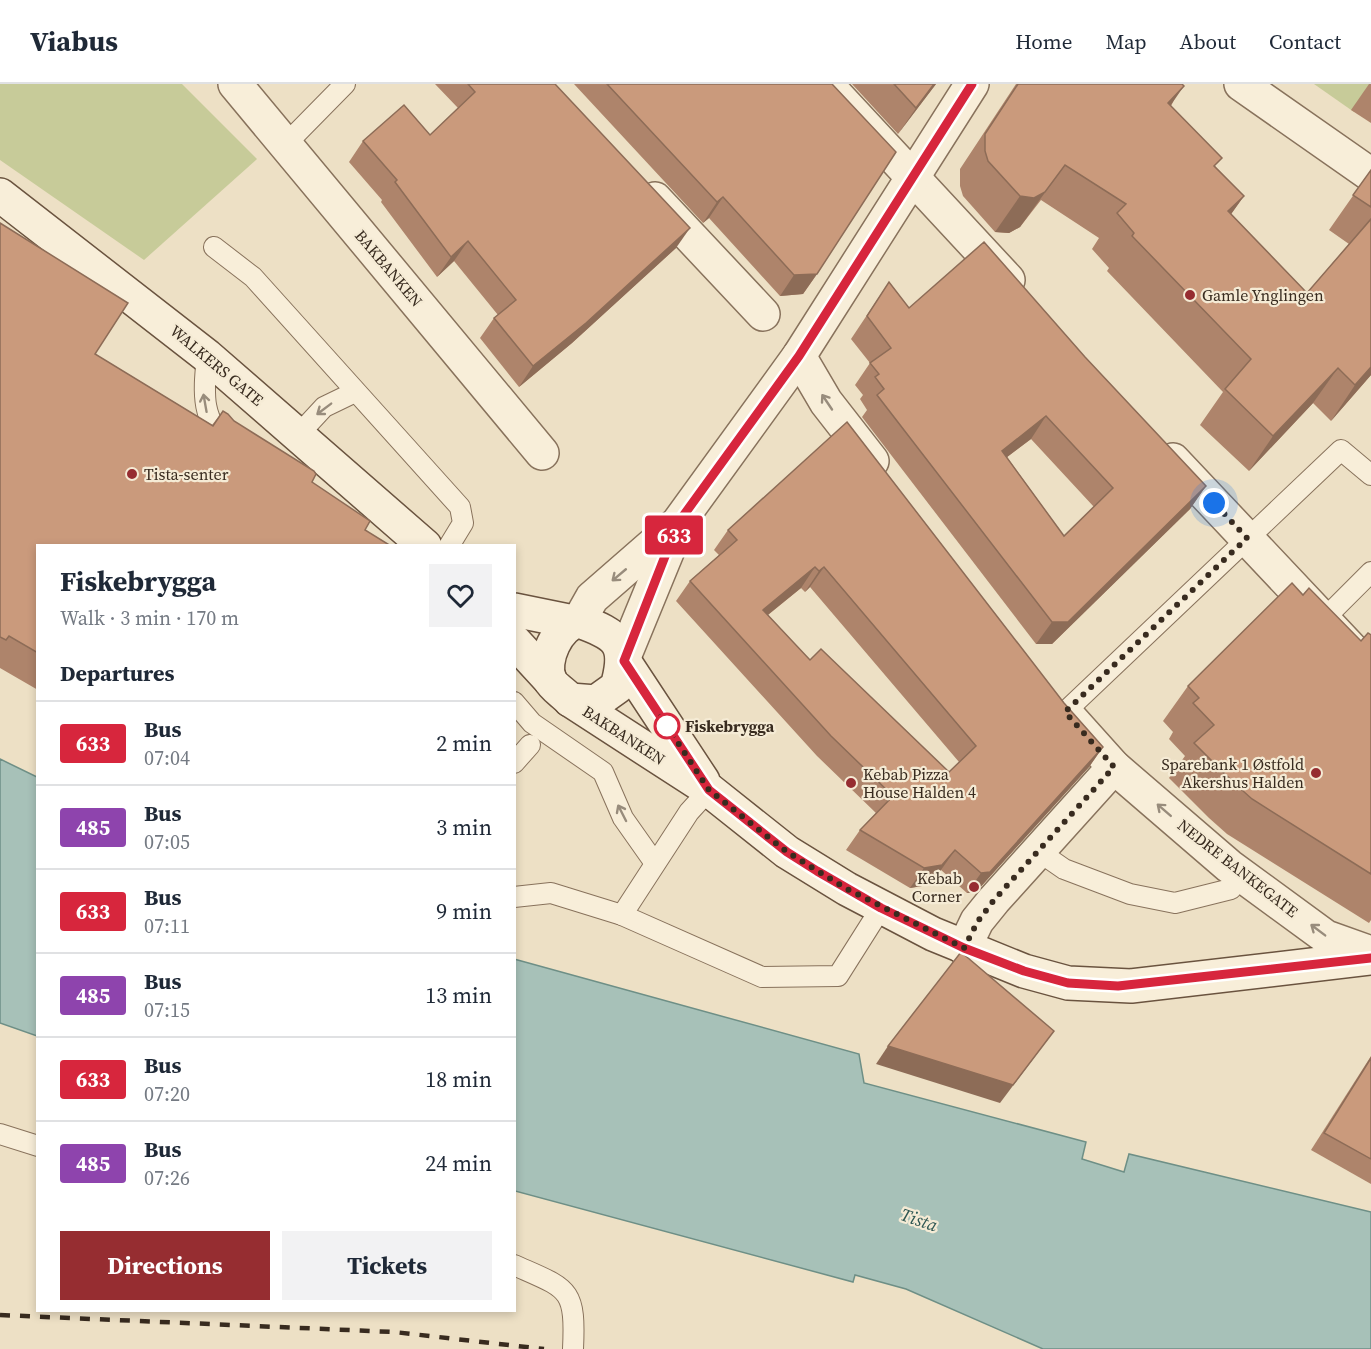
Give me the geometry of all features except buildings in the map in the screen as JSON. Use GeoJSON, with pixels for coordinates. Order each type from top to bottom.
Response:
{"type":"FeatureCollection","features":[{"type":"Feature","properties":{"kind":"street","name":"BAKBANKEN"},"geometry":{"type":"LineString","coordinates":[[235,84],[542,453]]}},
{"type":"Feature","properties":{"kind":"street"},"geometry":{"type":"LineString","coordinates":[[826,84],[1029,302]]}},
{"type":"Feature","properties":{"kind":"street"},"geometry":{"type":"LineString","coordinates":[[678,523],[657,581],[624,659],[617,687],[596,702],[560,690],[548,657],[558,638],[576,621],[592,598],[678,523],[799,356],[972,84]]}},
{"type":"Feature","properties":{"kind":"street"},"geometry":{"type":"LineString","coordinates":[[1241,84],[1371,175]]}},
{"type":"Feature","properties":{"kind":"street"},"geometry":{"type":"LineString","coordinates":[[634,177],[763,314]]}},
{"type":"Feature","properties":{"kind":"street","name":"WALKERS GATE"},"geometry":{"type":"LineString","coordinates":[[0,195],[207,356],[423,544]]}},
{"type":"Feature","properties":{"kind":"street"},"geometry":{"type":"LineString","coordinates":[[799,356],[826,402],[892,487]]}},
{"type":"Feature","properties":{"kind":"street"},"geometry":{"type":"LineString","coordinates":[[1149,434],[1371,670]]}},
{"type":"Feature","properties":{"kind":"street"},"geometry":{"type":"LineString","coordinates":[[516,610],[576,621],[601,629],[616,640],[624,659]]}},
{"type":"Feature","properties":{"kind":"street","name":"BAKBANKEN"},"geometry":{"type":"LineString","coordinates":[[516,643],[560,690],[709,790],[787,852],[881,908],[964,948],[1068,983],[1106,986],[1131,986],[1371,956]]}},
{"type":"Feature","properties":{"kind":"street","name":"BAKBANKEN"},"geometry":{"type":"LineString","coordinates":[[624,659],[709,790]]}},
{"type":"Feature","properties":{"kind":"street","name":"NEDRE BANKEGATE"},"geometry":{"type":"LineString","coordinates":[[1044,684],[1065,712],[1114,767],[1229,866],[1326,937],[1371,956]]}},
{"type":"Feature","properties":{"kind":"street"},"geometry":{"type":"LineString","coordinates":[[964,948],[978,921],[994,900],[1114,767]]}},
{"type":"Feature","properties":{"kind":"lane"},"geometry":{"type":"LineString","coordinates":[[286,144],[345,84]]}},
{"type":"Feature","properties":{"kind":"lane"},"geometry":{"type":"LineString","coordinates":[[214,247],[253,278],[460,507],[464,523],[450,544]]}},
{"type":"Feature","properties":{"kind":"lane"},"geometry":{"type":"LineString","coordinates":[[207,356],[204,407],[222,437],[249,454]]}},
{"type":"Feature","properties":{"kind":"lane"},"geometry":{"type":"LineString","coordinates":[[299,434],[324,407],[355,392]]}},
{"type":"Feature","properties":{"kind":"lane"},"geometry":{"type":"LineString","coordinates":[[1065,712],[1341,450],[1371,474]]}},
{"type":"Feature","properties":{"kind":"lane"},"geometry":{"type":"LineString","coordinates":[[1323,620],[1371,572]]}},
{"type":"Feature","properties":{"kind":"lane"},"geometry":{"type":"LineString","coordinates":[[516,704],[532,723],[603,772],[623,818],[654,862]]}},
{"type":"Feature","properties":{"kind":"lane"},"geometry":{"type":"LineString","coordinates":[[516,762],[530,745]]}},
{"type":"Feature","properties":{"kind":"lane"},"geometry":{"type":"LineString","coordinates":[[622,915],[654,862],[689,812],[709,790]]}},
{"type":"Feature","properties":{"kind":"lane"},"geometry":{"type":"LineString","coordinates":[[1038,851],[1064,869],[1130,894],[1175,903],[1231,889],[1242,874]]}},
{"type":"Feature","properties":{"kind":"lane"},"geometry":{"type":"LineString","coordinates":[[516,897],[551,893],[622,915],[762,977],[838,976],[881,908]]}},
{"type":"Feature","properties":{"kind":"lane"},"geometry":{"type":"LineString","coordinates":[[0,1134],[36,1145]]}},
{"type":"Feature","properties":{"kind":"lane"},"geometry":{"type":"LineString","coordinates":[[516,1266],[557,1284],[566,1291],[571,1300],[574,1320],[573,1349]]}},
{"type":"Feature","properties":{"kind":"green space"},"geometry":{"type":"Polygon","coordinates":[[[0,84],[182,84],[257,159],[144,260],[0,160],[0,84]]]}},
{"type":"Feature","properties":{"kind":"green space"},"geometry":{"type":"Polygon","coordinates":[[[1314,84],[1371,84],[1371,87],[1354,112],[1314,84]]]}},
{"type":"Feature","properties":{"kind":"water"},"geometry":{"type":"Polygon","coordinates":[[[0,759],[36,777],[36,1036],[0,1023],[0,759]]]}},
{"type":"Feature","properties":{"kind":"water","name":"Tista"},"geometry":{"type":"Polygon","coordinates":[[[516,960],[859,1054],[864,1083],[1086,1142],[1082,1159],[1124,1172],[1129,1154],[1371,1212],[1371,1349],[1043,1349],[906,1289],[855,1275],[853,1282],[516,1191],[516,960]]]}},
{"type":"Feature","properties":{"kind":"railway"},"geometry":{"type":"LineString","coordinates":[[0,1315],[394,1332],[544,1349]]}},
{"type":"Feature","properties":{"kind":"bus line","name":"633"},"geometry":{"type":"LineString","coordinates":[[972,84],[799,356],[678,523],[624,661],[709,790],[787,852],[817,871],[881,908],[964,948],[1024,971],[1068,983],[1106,986],[1131,986],[1371,958]]}},
{"type":"Feature","properties":{"kind":"place","name":"Gamle Ynglingen"},"geometry":{"type":"Point","coordinates":[1190,295]}},
{"type":"Feature","properties":{"kind":"place","name":"Tista-senter"},"geometry":{"type":"Point","coordinates":[132,474]}},
{"type":"Feature","properties":{"kind":"place","name":"Fiskebrygga"},"geometry":{"type":"Point","coordinates":[667,726]}},
{"type":"Feature","properties":{"kind":"place","name":"Sparebank 1 Østfold Akershus Halden"},"geometry":{"type":"Point","coordinates":[1316,773]}},
{"type":"Feature","properties":{"kind":"place","name":"Kebab Pizza House Halden 4"},"geometry":{"type":"Point","coordinates":[851,783]}},
{"type":"Feature","properties":{"kind":"place","name":"Kebab Corner"},"geometry":{"type":"Point","coordinates":[974,887]}},
{"type":"Feature","properties":{"kind":"route"},"geometry":{"type":"LineString","coordinates":[[667,726],[661,717],[709,790],[787,852],[881,908],[964,948],[978,921],[994,900],[1114,767],[1065,712],[1247,538],[1214,503]]}}]}
